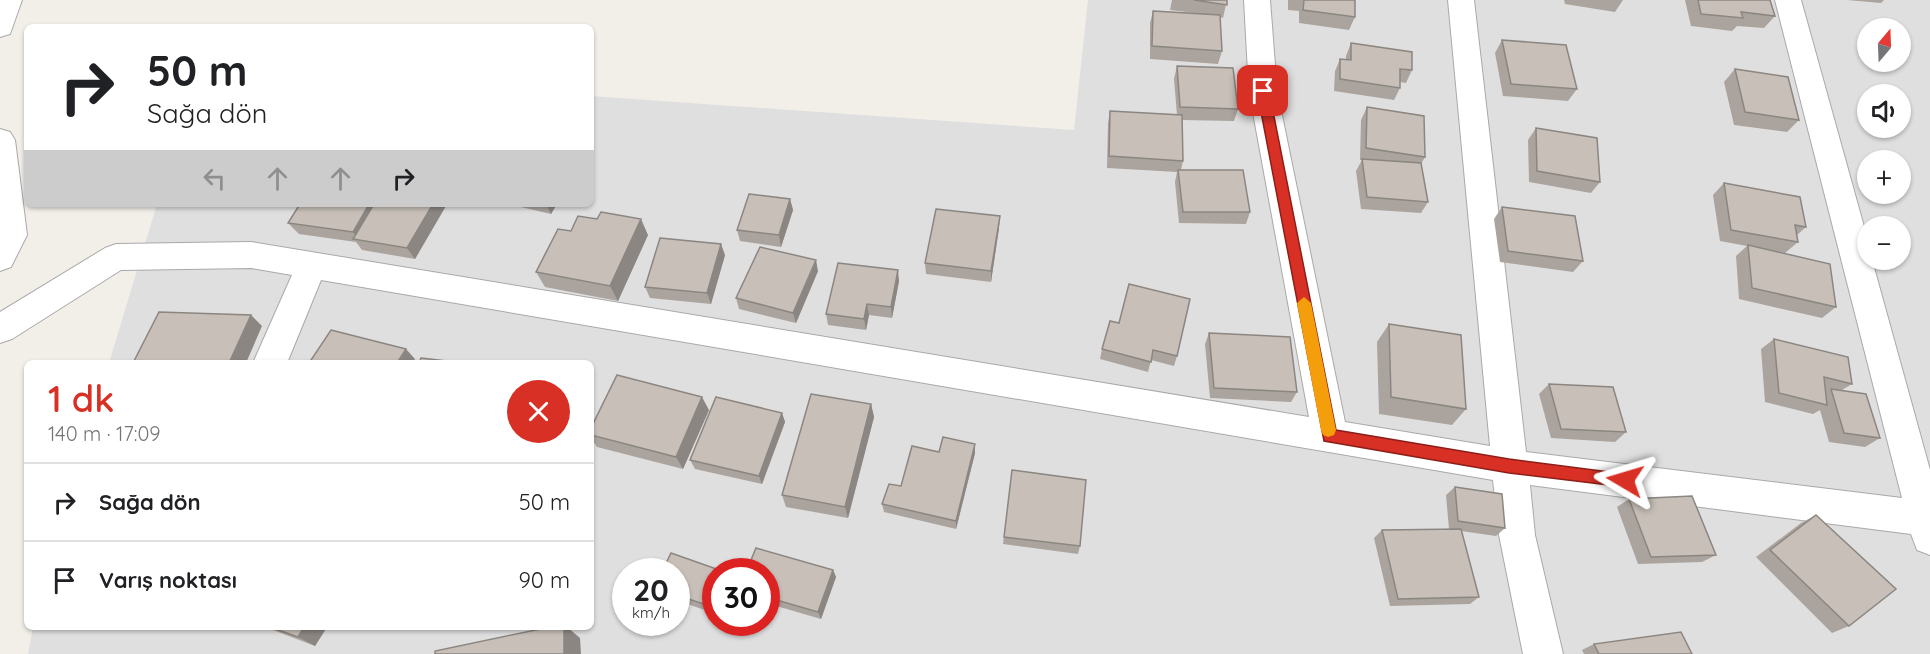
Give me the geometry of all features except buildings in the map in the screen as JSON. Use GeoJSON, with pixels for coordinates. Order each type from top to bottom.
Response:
{"type":"FeatureCollection","features":[{"type":"Feature","properties":{"kind":"street"},"geometry":{"type":"LineString","coordinates":[[0,27],[9,0]]}},
{"type":"Feature","properties":{"kind":"street"},"geometry":{"type":"LineString","coordinates":[[1257,0],[1263,91],[1330,436]]}},
{"type":"Feature","properties":{"kind":"street"},"geometry":{"type":"LineString","coordinates":[[1461,0],[1517,535],[1543,654]]}},
{"type":"Feature","properties":{"kind":"street"},"geometry":{"type":"LineString","coordinates":[[0,329],[116,257],[251,255],[311,267],[1509,466],[1928,525],[1788,0]]}},
{"type":"Feature","properties":{"kind":"street"},"geometry":{"type":"LineString","coordinates":[[0,140],[10,235],[0,258]]}},
{"type":"Feature","properties":{"kind":"street"},"geometry":{"type":"LineString","coordinates":[[271,360],[311,267]]}},
{"type":"Feature","properties":{"kind":"shaded area"},"geometry":{"type":"Polygon","coordinates":[[[1088,0],[1930,0],[1930,654],[28,654],[32,630],[594,630],[594,360],[110,360],[156,207],[594,207],[594,96],[1074,130],[1088,0]]]}},
{"type":"Feature","properties":{"kind":"slow traffic"},"geometry":{"type":"LineString","coordinates":[[1304,303],[1328,430]]}},
{"type":"Feature","properties":{"kind":"route"},"geometry":{"type":"LineString","coordinates":[[1263,91],[1330,436],[1509,466],[1625,480]]}}]}
